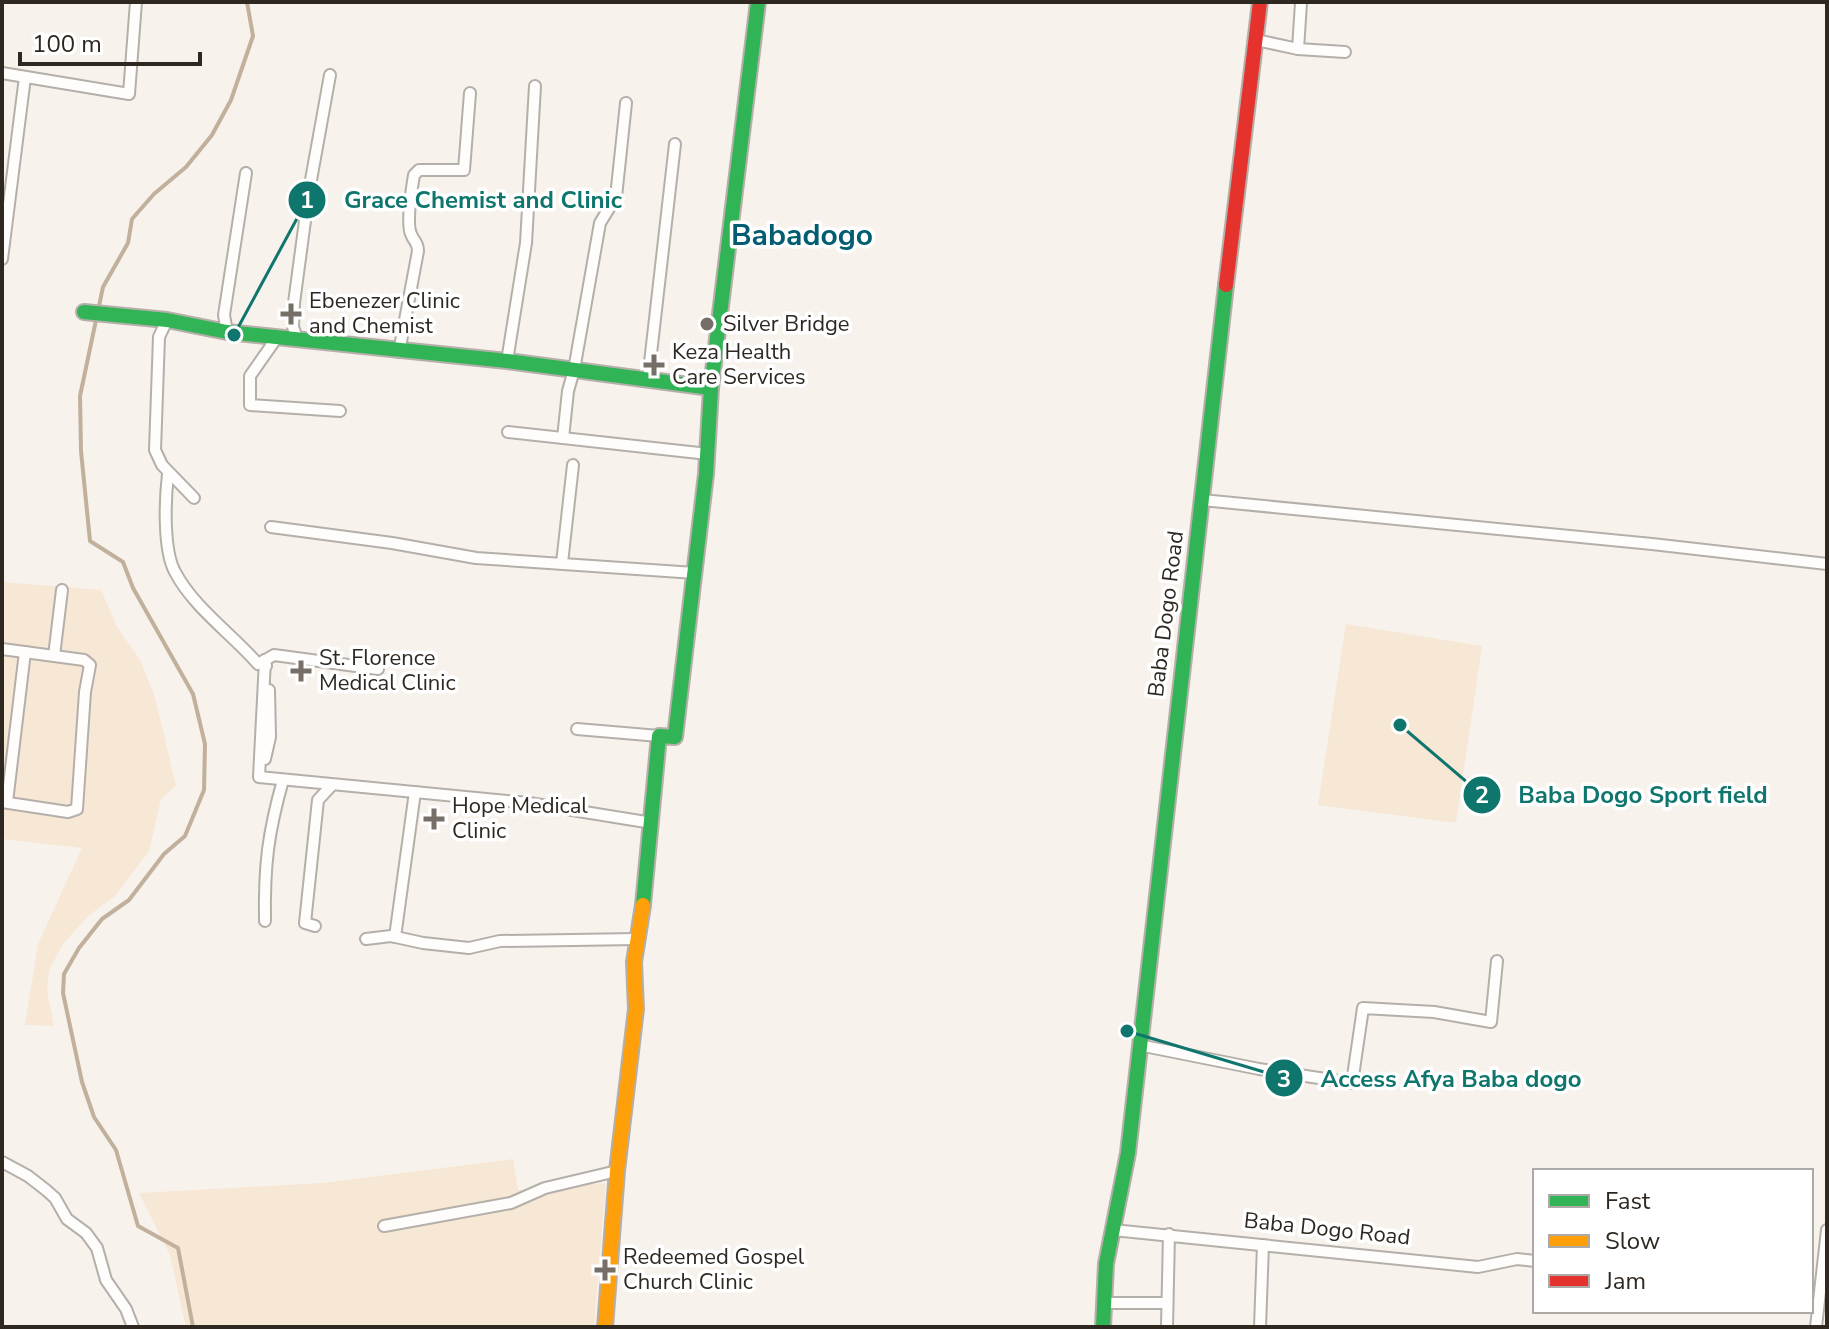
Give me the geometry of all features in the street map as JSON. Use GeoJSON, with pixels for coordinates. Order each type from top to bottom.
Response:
{"type":"FeatureCollection","features":[{"type":"Feature","properties":{"kind":"street"},"geometry":{"type":"LineString","coordinates":[[2,73],[129,94],[136,2]]}},
{"type":"Feature","properties":{"kind":"street"},"geometry":{"type":"LineString","coordinates":[[577,729],[675,737],[708,454],[711,388],[758,2]]}},
{"type":"Feature","properties":{"kind":"street","name":"Baba Dogo Road"},"geometry":{"type":"LineString","coordinates":[[1103,1327],[1106,1264],[1128,1153],[1260,2]]}},
{"type":"Feature","properties":{"kind":"street"},"geometry":{"type":"LineString","coordinates":[[1298,49],[1301,3]]}},
{"type":"Feature","properties":{"kind":"street"},"geometry":{"type":"LineString","coordinates":[[1256,40],[1298,49],[1345,52]]}},
{"type":"Feature","properties":{"kind":"street"},"geometry":{"type":"LineString","coordinates":[[297,338],[293,327],[294,303],[309,191],[330,75]]}},
{"type":"Feature","properties":{"kind":"street"},"geometry":{"type":"LineString","coordinates":[[2,259],[25,77]]}},
{"type":"Feature","properties":{"kind":"street"},"geometry":{"type":"LineString","coordinates":[[507,361],[526,243],[535,86]]}},
{"type":"Feature","properties":{"kind":"street"},"geometry":{"type":"LineString","coordinates":[[399,352],[418,251],[410,223],[414,175],[419,170],[464,170],[470,93]]}},
{"type":"Feature","properties":{"kind":"street"},"geometry":{"type":"LineString","coordinates":[[563,438],[568,391],[600,223],[616,197],[626,103]]}},
{"type":"Feature","properties":{"kind":"street"},"geometry":{"type":"LineString","coordinates":[[648,380],[675,144]]}},
{"type":"Feature","properties":{"kind":"street"},"geometry":{"type":"LineString","coordinates":[[227,332],[224,315],[246,173]]}},
{"type":"Feature","properties":{"kind":"street"},"geometry":{"type":"LineString","coordinates":[[86,312],[167,320],[227,332],[507,361],[711,388]]}},
{"type":"Feature","properties":{"kind":"street"},"geometry":{"type":"LineString","coordinates":[[167,320],[159,337],[155,450],[162,465],[194,498]]}},
{"type":"Feature","properties":{"kind":"street"},"geometry":{"type":"LineString","coordinates":[[278,336],[250,376],[250,405],[340,411]]}},
{"type":"Feature","properties":{"kind":"street"},"geometry":{"type":"LineString","coordinates":[[508,432],[708,454]]}},
{"type":"Feature","properties":{"kind":"street"},"geometry":{"type":"LineString","coordinates":[[562,563],[573,465]]}},
{"type":"Feature","properties":{"kind":"street"},"geometry":{"type":"LineString","coordinates":[[168,474],[165,501],[173,569],[183,585],[262,662],[271,722],[265,759]]}},
{"type":"Feature","properties":{"kind":"street"},"geometry":{"type":"LineString","coordinates":[[1202,500],[1636,542],[1827,564]]}},
{"type":"Feature","properties":{"kind":"street"},"geometry":{"type":"LineString","coordinates":[[271,527],[476,558],[695,573]]}},
{"type":"Feature","properties":{"kind":"street"},"geometry":{"type":"LineString","coordinates":[[54,656],[62,590]]}},
{"type":"Feature","properties":{"kind":"street"},"geometry":{"type":"LineString","coordinates":[[2,649],[87,660],[90,665],[85,692],[77,809],[68,812],[5,802],[25,652]]}},
{"type":"Feature","properties":{"kind":"street"},"geometry":{"type":"LineString","coordinates":[[262,662],[274,655],[378,669]]}},
{"type":"Feature","properties":{"kind":"street"},"geometry":{"type":"LineString","coordinates":[[262,662],[259,777],[529,803],[652,823]]}},
{"type":"Feature","properties":{"kind":"street"},"geometry":{"type":"LineString","coordinates":[[605,1327],[617,1171],[636,1009],[634,962],[652,823],[659,736]]}},
{"type":"Feature","properties":{"kind":"street"},"geometry":{"type":"LineString","coordinates":[[265,921],[264,865],[272,818],[283,780]]}},
{"type":"Feature","properties":{"kind":"street"},"geometry":{"type":"LineString","coordinates":[[315,926],[305,923],[318,800],[332,785]]}},
{"type":"Feature","properties":{"kind":"street"},"geometry":{"type":"LineString","coordinates":[[395,937],[415,792]]}},
{"type":"Feature","properties":{"kind":"street"},"geometry":{"type":"LineString","coordinates":[[366,939],[395,937],[469,948],[500,941],[637,939]]}},
{"type":"Feature","properties":{"kind":"street"},"geometry":{"type":"LineString","coordinates":[[1139,1045],[1259,1069],[1352,1083],[1363,1008],[1434,1012],[1491,1022],[1497,961]]}},
{"type":"Feature","properties":{"kind":"street"},"geometry":{"type":"LineString","coordinates":[[2,1162],[46,1190],[55,1198],[67,1219],[86,1233],[97,1248],[106,1280],[126,1309],[133,1327]]}},
{"type":"Feature","properties":{"kind":"street"},"geometry":{"type":"LineString","coordinates":[[384,1226],[511,1203],[545,1188],[617,1171]]}},
{"type":"Feature","properties":{"kind":"street","name":"Baba Dogo Road"},"geometry":{"type":"LineString","coordinates":[[1113,1230],[1478,1267],[1517,1259],[1533,1261]]}},
{"type":"Feature","properties":{"kind":"street"},"geometry":{"type":"LineString","coordinates":[[1816,1327],[1815,1302],[1827,1230]]}},
{"type":"Feature","properties":{"kind":"street"},"geometry":{"type":"LineString","coordinates":[[1167,1327],[1169,1234]]}},
{"type":"Feature","properties":{"kind":"street"},"geometry":{"type":"LineString","coordinates":[[1260,1327],[1263,1245]]}},
{"type":"Feature","properties":{"kind":"street"},"geometry":{"type":"LineString","coordinates":[[1104,1303],[1167,1303]]}},
{"type":"Feature","properties":{"kind":"shaded area"},"geometry":{"type":"Polygon","coordinates":[[[2,582],[101,590],[117,627],[140,660],[155,697],[176,786],[161,799],[149,851],[115,896],[88,916],[63,944],[49,970],[47,991],[54,1026],[25,1025],[38,944],[82,848],[2,839],[2,582]]]}},
{"type":"Feature","properties":{"kind":"shaded area"},"geometry":{"type":"Polygon","coordinates":[[[1346,624],[1482,646],[1456,823],[1318,805],[1346,624]]]}},
{"type":"Feature","properties":{"kind":"shaded area"},"geometry":{"type":"Polygon","coordinates":[[[513,1159],[518,1190],[606,1183],[594,1327],[186,1327],[170,1255],[139,1193],[322,1183],[513,1159]]]}},
{"type":"Feature","properties":{"kind":"waterway"},"geometry":{"type":"LineString","coordinates":[[193,1327],[178,1248],[138,1226],[116,1150],[94,1117],[82,1082],[63,993],[64,974],[79,948],[102,919],[129,900],[164,854],[185,836],[204,790],[205,744],[193,694],[133,588],[123,562],[90,541],[81,451],[80,396],[103,287],[128,243],[132,219],[154,194],[186,167],[212,135],[231,100],[253,36],[247,2]]}},
{"type":"Feature","properties":{"kind":"traffic: fast"},"geometry":{"type":"LineString","coordinates":[[643,905],[659,736],[675,737],[706,474],[711,388],[758,2]]}},
{"type":"Feature","properties":{"kind":"traffic: fast"},"geometry":{"type":"LineString","coordinates":[[1103,1327],[1106,1264],[1128,1153],[1226,285]]}},
{"type":"Feature","properties":{"kind":"traffic: fast"},"geometry":{"type":"LineString","coordinates":[[84,312],[167,320],[227,332],[507,361],[711,388]]}},
{"type":"Feature","properties":{"kind":"traffic: slow"},"geometry":{"type":"LineString","coordinates":[[605,1327],[617,1171],[636,1009],[634,962],[643,905]]}},
{"type":"Feature","properties":{"kind":"traffic: jam"},"geometry":{"type":"LineString","coordinates":[[1226,285],[1260,2]]}},
{"type":"Feature","properties":{"kind":"place","name":"Ebenezer Clinic and Chemist"},"geometry":{"type":"Point","coordinates":[291,314]}},
{"type":"Feature","properties":{"kind":"place","name":"Silver Bridge"},"geometry":{"type":"Point","coordinates":[707,324]}},
{"type":"Feature","properties":{"kind":"place","name":"Grace Chemist and Clinic"},"geometry":{"type":"Point","coordinates":[234,335]}},
{"type":"Feature","properties":{"kind":"place","name":"Keza Health Care Services"},"geometry":{"type":"Point","coordinates":[654,365]}},
{"type":"Feature","properties":{"kind":"place","name":"St. Florence Medical Clinic"},"geometry":{"type":"Point","coordinates":[301,671]}},
{"type":"Feature","properties":{"kind":"place","name":"Baba Dogo Sport field"},"geometry":{"type":"Point","coordinates":[1400,725]}},
{"type":"Feature","properties":{"kind":"place","name":"Hope Medical Clinic"},"geometry":{"type":"Point","coordinates":[434,819]}},
{"type":"Feature","properties":{"kind":"place","name":"Access Afya Baba dogo"},"geometry":{"type":"Point","coordinates":[1127,1031]}},
{"type":"Feature","properties":{"kind":"place","name":"Redeemed Gospel Church Clinic"},"geometry":{"type":"Point","coordinates":[605,1270]}},
{"type":"Feature","properties":{"kind":"district","name":"Babadogo"},"geometry":{"type":"Point","coordinates":[802,235]}}]}
